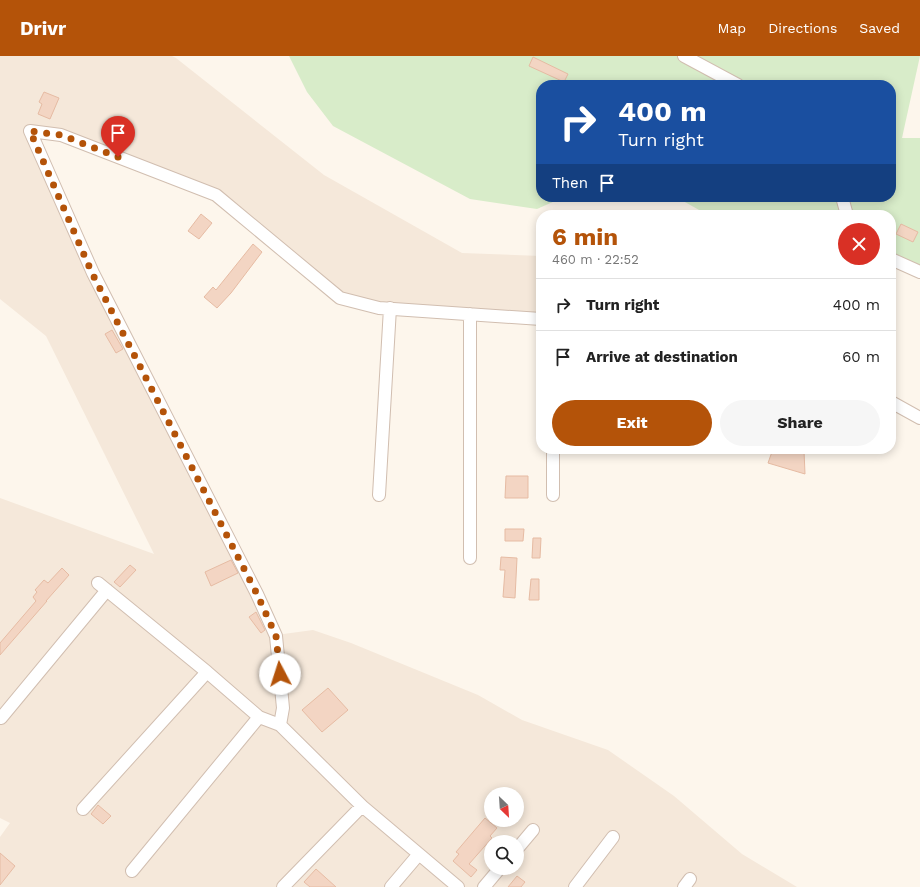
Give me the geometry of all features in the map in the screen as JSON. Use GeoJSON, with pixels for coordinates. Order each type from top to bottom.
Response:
{"type":"FeatureCollection","features":[{"type":"Feature","properties":{"kind":"street"},"geometry":{"type":"LineString","coordinates":[[684,56],[729,80]]}},
{"type":"Feature","properties":{"kind":"street"},"geometry":{"type":"LineString","coordinates":[[280,725],[283,708],[276,636],[257,594],[92,273],[30,131],[61,135],[216,195],[340,298],[379,308],[536,319]]}},
{"type":"Feature","properties":{"kind":"street"},"geometry":{"type":"LineString","coordinates":[[896,262],[920,272]]}},
{"type":"Feature","properties":{"kind":"street"},"geometry":{"type":"LineString","coordinates":[[380,495],[390,308]]}},
{"type":"Feature","properties":{"kind":"street"},"geometry":{"type":"LineString","coordinates":[[470,314],[470,558]]}},
{"type":"Feature","properties":{"kind":"street"},"geometry":{"type":"LineString","coordinates":[[896,405],[920,418]]}},
{"type":"Feature","properties":{"kind":"street"},"geometry":{"type":"LineString","coordinates":[[553,454],[553,495]]}},
{"type":"Feature","properties":{"kind":"street"},"geometry":{"type":"LineString","coordinates":[[1,718],[102,586],[207,672],[259,717],[280,725],[362,806],[458,887]]}},
{"type":"Feature","properties":{"kind":"street"},"geometry":{"type":"LineString","coordinates":[[83,809],[207,672]]}},
{"type":"Feature","properties":{"kind":"street"},"geometry":{"type":"LineString","coordinates":[[132,871],[259,717]]}},
{"type":"Feature","properties":{"kind":"street"},"geometry":{"type":"LineString","coordinates":[[283,887],[362,806]]}},
{"type":"Feature","properties":{"kind":"street"},"geometry":{"type":"LineString","coordinates":[[524,841],[533,830]]}},
{"type":"Feature","properties":{"kind":"street"},"geometry":{"type":"LineString","coordinates":[[575,887],[613,837]]}},
{"type":"Feature","properties":{"kind":"street"},"geometry":{"type":"LineString","coordinates":[[391,887],[420,854]]}},
{"type":"Feature","properties":{"kind":"street"},"geometry":{"type":"LineString","coordinates":[[484,887],[494,875]]}},
{"type":"Feature","properties":{"kind":"shaded area"},"geometry":{"type":"Polygon","coordinates":[[[0,56],[172,56],[324,175],[462,253],[536,256],[536,318],[340,298],[216,195],[61,135],[30,131],[276,635],[313,630],[351,643],[478,695],[522,720],[608,750],[674,796],[742,854],[797,887],[0,887],[0,837],[10,823],[0,818],[0,498],[154,554],[46,336],[0,299],[0,56]]]}},
{"type":"Feature","properties":{"kind":"green space"},"geometry":{"type":"Polygon","coordinates":[[[289,56],[920,56],[902,138],[920,138],[920,268],[896,256],[896,210],[699,210],[685,202],[896,202],[896,80],[536,80],[536,202],[553,202],[537,209],[470,199],[333,126],[307,92],[289,56]]]}},
{"type":"Feature","properties":{"kind":"building"},"geometry":{"type":"Polygon","coordinates":[[[533,57],[568,74],[565,80],[560,80],[529,66],[533,57]]]}},
{"type":"Feature","properties":{"kind":"building"},"geometry":{"type":"Polygon","coordinates":[[[44,92],[59,98],[50,119],[38,114],[42,104],[39,102],[44,92]]]}},
{"type":"Feature","properties":{"kind":"building"},"geometry":{"type":"Polygon","coordinates":[[[201,214],[212,223],[199,239],[188,231],[201,214]]]}},
{"type":"Feature","properties":{"kind":"building"},"geometry":{"type":"Polygon","coordinates":[[[901,224],[918,232],[913,242],[896,234],[901,224]]]}},
{"type":"Feature","properties":{"kind":"building"},"geometry":{"type":"Polygon","coordinates":[[[253,244],[262,252],[231,293],[217,308],[204,297],[213,287],[216,290],[253,244]]]}},
{"type":"Feature","properties":{"kind":"building"},"geometry":{"type":"Polygon","coordinates":[[[112,330],[123,349],[116,353],[105,334],[112,330]]]}},
{"type":"Feature","properties":{"kind":"building"},"geometry":{"type":"Polygon","coordinates":[[[771,454],[804,454],[805,474],[768,463],[771,454]]]}},
{"type":"Feature","properties":{"kind":"building"},"geometry":{"type":"Polygon","coordinates":[[[506,476],[528,476],[528,498],[505,498],[506,476]]]}},
{"type":"Feature","properties":{"kind":"building"},"geometry":{"type":"Polygon","coordinates":[[[505,529],[524,529],[523,541],[505,541],[505,529]]]}},
{"type":"Feature","properties":{"kind":"building"},"geometry":{"type":"Polygon","coordinates":[[[533,538],[541,538],[540,558],[532,558],[533,538]]]}},
{"type":"Feature","properties":{"kind":"building"},"geometry":{"type":"Polygon","coordinates":[[[501,557],[517,558],[515,598],[503,597],[505,570],[500,570],[501,557]]]}},
{"type":"Feature","properties":{"kind":"building"},"geometry":{"type":"Polygon","coordinates":[[[231,560],[238,573],[211,586],[205,572],[231,560]]]}},
{"type":"Feature","properties":{"kind":"building"},"geometry":{"type":"Polygon","coordinates":[[[130,565],[136,570],[120,587],[114,582],[130,565]]]}},
{"type":"Feature","properties":{"kind":"building"},"geometry":{"type":"Polygon","coordinates":[[[62,568],[69,575],[0,655],[0,643],[36,601],[33,597],[37,592],[35,590],[44,580],[48,583],[62,568]]]}},
{"type":"Feature","properties":{"kind":"building"},"geometry":{"type":"Polygon","coordinates":[[[531,579],[539,579],[539,600],[529,600],[531,579]]]}},
{"type":"Feature","properties":{"kind":"building"},"geometry":{"type":"Polygon","coordinates":[[[256,612],[265,630],[261,633],[249,617],[256,612]]]}},
{"type":"Feature","properties":{"kind":"building"},"geometry":{"type":"Polygon","coordinates":[[[328,688],[348,710],[322,732],[302,710],[328,688]]]}},
{"type":"Feature","properties":{"kind":"building"},"geometry":{"type":"Polygon","coordinates":[[[98,805],[111,816],[103,824],[91,814],[98,805]]]}},
{"type":"Feature","properties":{"kind":"building"},"geometry":{"type":"Polygon","coordinates":[[[484,819],[484,827],[497,828],[491,835],[484,835],[484,847],[469,864],[477,870],[471,877],[453,861],[459,854],[456,852],[484,819]]]}},
{"type":"Feature","properties":{"kind":"building"},"geometry":{"type":"Polygon","coordinates":[[[0,853],[15,866],[0,885],[0,853]]]}},
{"type":"Feature","properties":{"kind":"building"},"geometry":{"type":"Polygon","coordinates":[[[316,869],[336,887],[310,887],[304,882],[316,869]]]}},
{"type":"Feature","properties":{"kind":"building"},"geometry":{"type":"Polygon","coordinates":[[[517,876],[525,882],[521,887],[508,887],[517,876]]]}},
{"type":"Feature","properties":{"kind":"route"},"geometry":{"type":"LineString","coordinates":[[118,157],[61,135],[30,131],[92,273],[257,594],[276,636],[280,674]]}}]}
